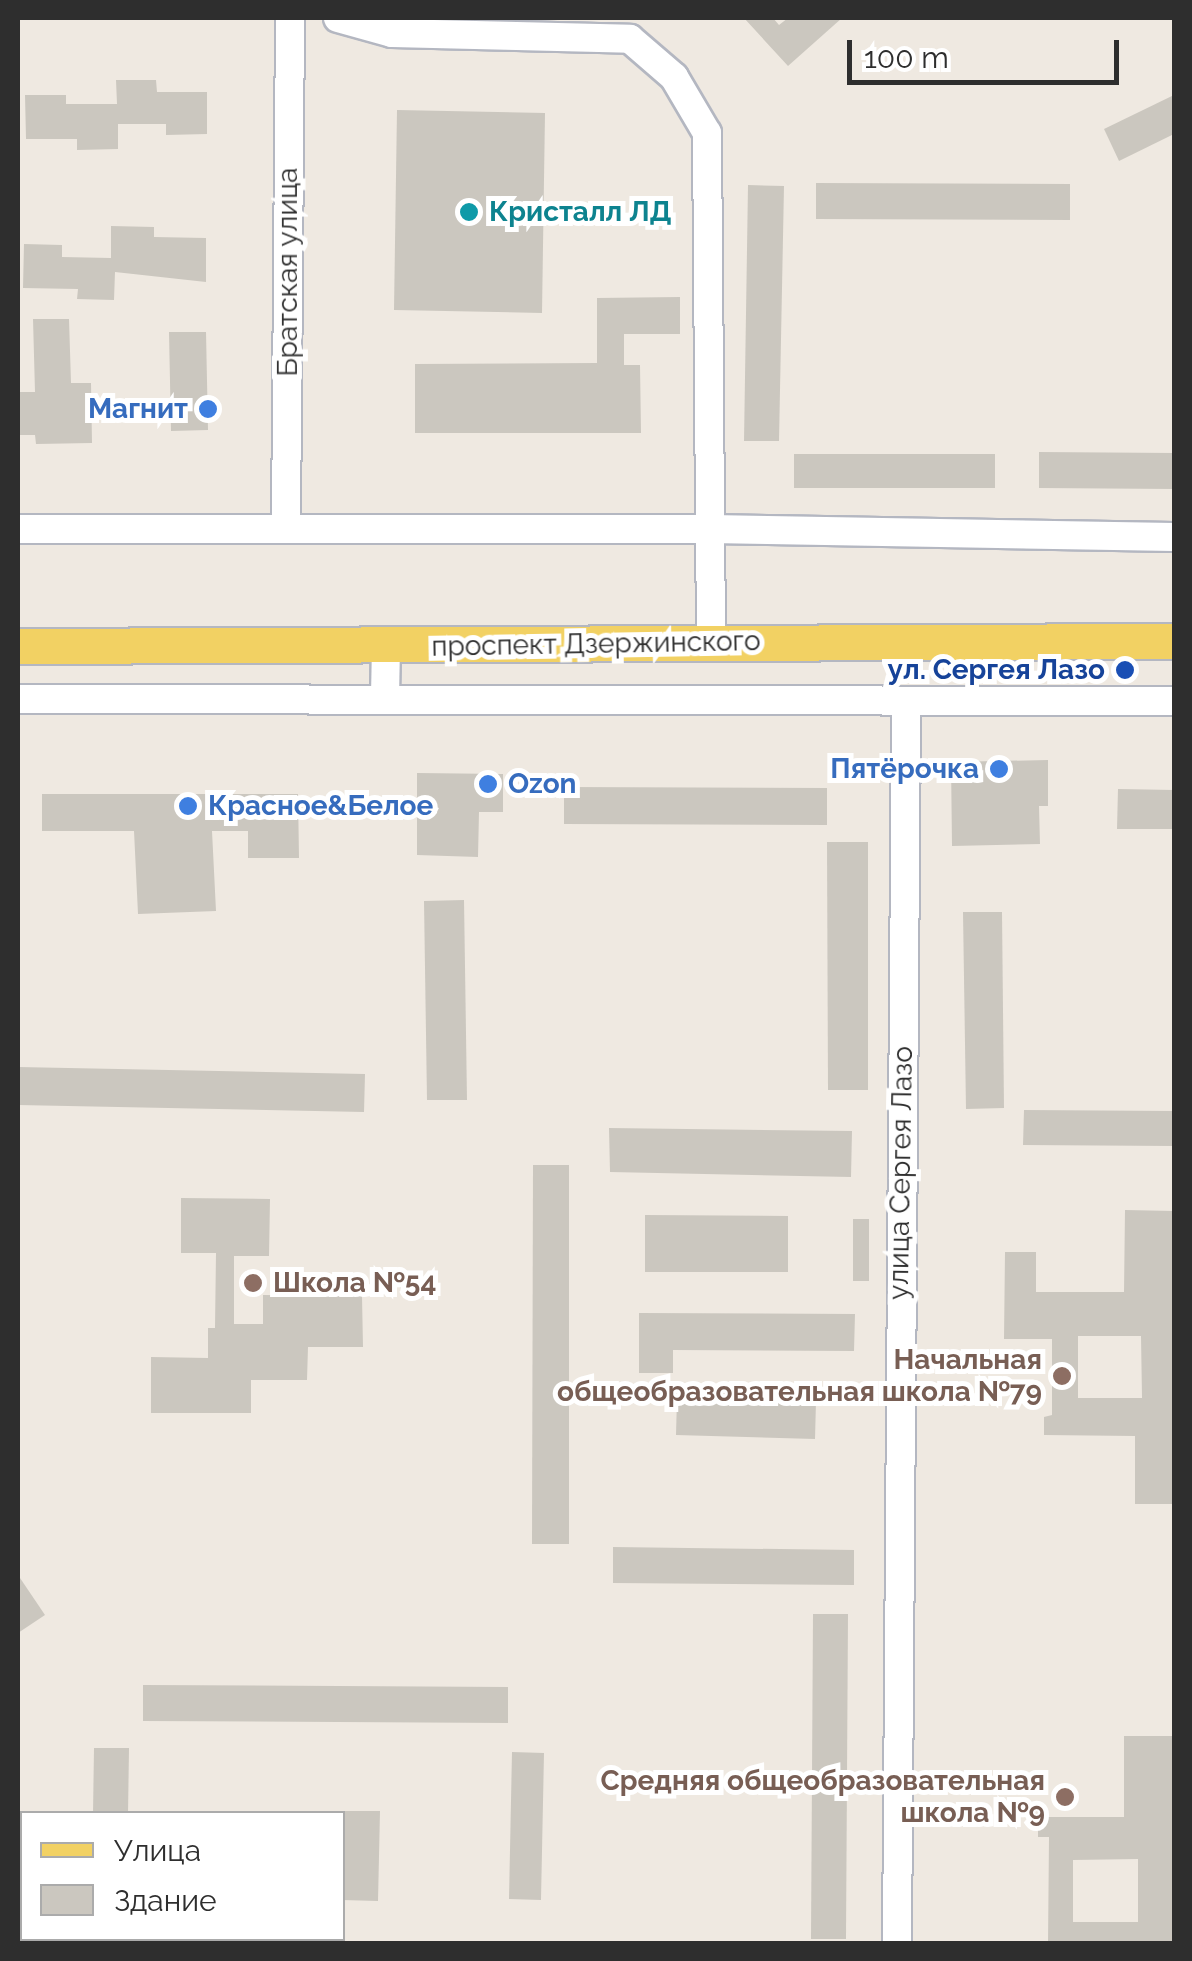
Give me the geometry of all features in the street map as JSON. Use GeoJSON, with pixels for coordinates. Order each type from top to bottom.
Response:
{"type":"FeatureCollection","features":[{"type":"Feature","properties":{"kind":"main road","name":"проспект Дзержинского"},"geometry":{"type":"LineString","coordinates":[[18,646],[1174,641]]}},
{"type":"Feature","properties":{"kind":"street","name":"Братская улица"},"geometry":{"type":"LineString","coordinates":[[286,528],[290,18]]}},
{"type":"Feature","properties":{"kind":"street"},"geometry":{"type":"LineString","coordinates":[[338,18],[392,33],[630,39],[674,76],[706,133],[712,643]]}},
{"type":"Feature","properties":{"kind":"street"},"geometry":{"type":"LineString","coordinates":[[18,530],[710,528],[1174,536]]}},
{"type":"Feature","properties":{"kind":"street"},"geometry":{"type":"LineString","coordinates":[[386,646],[386,697]]}},
{"type":"Feature","properties":{"kind":"street"},"geometry":{"type":"LineString","coordinates":[[18,699],[1174,701]]}},
{"type":"Feature","properties":{"kind":"street","name":"улица Сергея Лазо"},"geometry":{"type":"LineString","coordinates":[[897,1944],[906,702]]}},
{"type":"Feature","properties":{"kind":"building"},"geometry":{"type":"Polygon","coordinates":[[[744,18],[773,18],[779,25],[788,18],[842,18],[788,66],[744,18]]]}},
{"type":"Feature","properties":{"kind":"building"},"geometry":{"type":"Polygon","coordinates":[[[116,80],[156,80],[157,92],[207,92],[207,134],[166,135],[166,124],[118,124],[118,149],[77,150],[77,139],[26,139],[25,95],[66,95],[66,104],[117,104],[116,80]]]}},
{"type":"Feature","properties":{"kind":"building"},"geometry":{"type":"Polygon","coordinates":[[[1174,95],[1174,134],[1119,161],[1104,129],[1174,95]]]}},
{"type":"Feature","properties":{"kind":"building","name":"Кристалл ЛД"},"geometry":{"type":"Polygon","coordinates":[[[397,110],[545,113],[542,313],[394,310],[397,110]]]}},
{"type":"Feature","properties":{"kind":"building"},"geometry":{"type":"Polygon","coordinates":[[[816,183],[1070,184],[1070,220],[816,219],[816,183]]]}},
{"type":"Feature","properties":{"kind":"building"},"geometry":{"type":"Polygon","coordinates":[[[748,185],[784,186],[779,441],[744,441],[748,185]]]}},
{"type":"Feature","properties":{"kind":"building"},"geometry":{"type":"Polygon","coordinates":[[[111,226],[154,227],[154,237],[206,238],[206,282],[115,272],[114,300],[77,299],[78,289],[23,288],[24,244],[62,245],[62,257],[111,258],[111,226]]]}},
{"type":"Feature","properties":{"kind":"building"},"geometry":{"type":"Polygon","coordinates":[[[680,297],[680,334],[624,334],[624,365],[640,365],[641,433],[415,433],[415,364],[597,363],[597,298],[680,297]]]}},
{"type":"Feature","properties":{"kind":"building"},"geometry":{"type":"Polygon","coordinates":[[[33,319],[69,319],[71,383],[91,383],[92,443],[36,444],[35,435],[18,435],[18,392],[35,392],[33,319]]]}},
{"type":"Feature","properties":{"kind":"building"},"geometry":{"type":"Polygon","coordinates":[[[169,332],[206,332],[208,430],[171,431],[169,332]]]}},
{"type":"Feature","properties":{"kind":"building"},"geometry":{"type":"Polygon","coordinates":[[[1039,452],[1174,453],[1174,489],[1039,488],[1039,452]]]}},
{"type":"Feature","properties":{"kind":"building"},"geometry":{"type":"Polygon","coordinates":[[[794,454],[995,454],[995,488],[794,488],[794,454]]]}},
{"type":"Feature","properties":{"kind":"building"},"geometry":{"type":"Polygon","coordinates":[[[1048,760],[1048,806],[1039,806],[1040,844],[952,846],[951,762],[1048,760]]]}},
{"type":"Feature","properties":{"kind":"building"},"geometry":{"type":"Polygon","coordinates":[[[417,773],[503,774],[503,812],[479,812],[478,857],[417,855],[417,773]]]}},
{"type":"Feature","properties":{"kind":"building"},"geometry":{"type":"Polygon","coordinates":[[[564,787],[827,788],[827,825],[564,824],[564,787]]]}},
{"type":"Feature","properties":{"kind":"building"},"geometry":{"type":"Polygon","coordinates":[[[1118,789],[1174,790],[1174,829],[1117,829],[1118,789]]]}},
{"type":"Feature","properties":{"kind":"building"},"geometry":{"type":"Polygon","coordinates":[[[42,794],[298,794],[299,858],[248,858],[248,831],[212,831],[216,911],[138,914],[134,831],[42,831],[42,794]]]}},
{"type":"Feature","properties":{"kind":"building"},"geometry":{"type":"Polygon","coordinates":[[[827,842],[868,842],[868,1090],[828,1090],[827,842]]]}},
{"type":"Feature","properties":{"kind":"building"},"geometry":{"type":"Polygon","coordinates":[[[464,900],[467,1100],[427,1100],[424,901],[464,900]]]}},
{"type":"Feature","properties":{"kind":"building"},"geometry":{"type":"Polygon","coordinates":[[[963,912],[1002,912],[1004,1108],[966,1109],[963,912]]]}},
{"type":"Feature","properties":{"kind":"building"},"geometry":{"type":"Polygon","coordinates":[[[18,1067],[365,1074],[364,1112],[18,1105],[18,1067]]]}},
{"type":"Feature","properties":{"kind":"building"},"geometry":{"type":"Polygon","coordinates":[[[1024,1110],[1174,1111],[1174,1146],[1023,1145],[1024,1110]]]}},
{"type":"Feature","properties":{"kind":"building"},"geometry":{"type":"Polygon","coordinates":[[[609,1128],[852,1131],[851,1177],[610,1172],[609,1128]]]}},
{"type":"Feature","properties":{"kind":"building"},"geometry":{"type":"Polygon","coordinates":[[[533,1165],[569,1165],[569,1544],[532,1544],[533,1165]]]}},
{"type":"Feature","properties":{"kind":"building"},"geometry":{"type":"Polygon","coordinates":[[[181,1198],[270,1199],[269,1256],[234,1256],[234,1324],[263,1324],[263,1295],[362,1296],[363,1347],[308,1347],[307,1380],[251,1380],[251,1413],[151,1413],[151,1357],[208,1358],[208,1328],[215,1328],[216,1253],[181,1253],[181,1198]]]}},
{"type":"Feature","properties":{"kind":"building"},"geometry":{"type":"Polygon","coordinates":[[[1125,1210],[1174,1211],[1174,1504],[1135,1504],[1135,1436],[1044,1435],[1044,1417],[1052,1415],[1052,1339],[1004,1339],[1005,1252],[1036,1252],[1036,1292],[1124,1292],[1125,1210]],[[1078,1336],[1078,1398],[1142,1398],[1141,1336],[1078,1336]]]}},
{"type":"Feature","properties":{"kind":"building"},"geometry":{"type":"Polygon","coordinates":[[[645,1215],[788,1216],[788,1272],[645,1272],[645,1215]]]}},
{"type":"Feature","properties":{"kind":"building"},"geometry":{"type":"Polygon","coordinates":[[[853,1219],[869,1219],[869,1281],[853,1281],[853,1219]]]}},
{"type":"Feature","properties":{"kind":"building"},"geometry":{"type":"Polygon","coordinates":[[[639,1313],[855,1314],[854,1351],[673,1350],[673,1373],[639,1373],[639,1313]]]}},
{"type":"Feature","properties":{"kind":"building"},"geometry":{"type":"Polygon","coordinates":[[[677,1398],[816,1401],[815,1439],[676,1435],[677,1398]]]}},
{"type":"Feature","properties":{"kind":"building"},"geometry":{"type":"Polygon","coordinates":[[[613,1547],[854,1550],[854,1585],[613,1583],[613,1547]]]}},
{"type":"Feature","properties":{"kind":"building"},"geometry":{"type":"Polygon","coordinates":[[[18,1575],[45,1615],[18,1633],[18,1575]]]}},
{"type":"Feature","properties":{"kind":"building"},"geometry":{"type":"Polygon","coordinates":[[[813,1614],[848,1614],[846,1939],[811,1939],[813,1614]]]}},
{"type":"Feature","properties":{"kind":"building"},"geometry":{"type":"Polygon","coordinates":[[[143,1685],[508,1687],[508,1723],[143,1721],[143,1685]]]}},
{"type":"Feature","properties":{"kind":"building"},"geometry":{"type":"Polygon","coordinates":[[[1124,1736],[1174,1736],[1173,1944],[1048,1944],[1049,1837],[1038,1837],[1038,1817],[1124,1817],[1124,1736]],[[1138,1859],[1073,1860],[1073,1922],[1138,1922],[1138,1859]]]}},
{"type":"Feature","properties":{"kind":"building"},"geometry":{"type":"Polygon","coordinates":[[[94,1748],[129,1748],[128,1811],[93,1811],[94,1748]]]}},
{"type":"Feature","properties":{"kind":"building"},"geometry":{"type":"Polygon","coordinates":[[[512,1752],[544,1753],[541,1900],[509,1899],[512,1752]]]}},
{"type":"Feature","properties":{"kind":"building"},"geometry":{"type":"Polygon","coordinates":[[[345,1811],[380,1811],[378,1901],[345,1900],[345,1811]]]}},
{"type":"Feature","properties":{"kind":"place","name":"Кристалл ЛД"},"geometry":{"type":"Point","coordinates":[469,212]}},
{"type":"Feature","properties":{"kind":"place","name":"Магнит"},"geometry":{"type":"Point","coordinates":[208,409]}},
{"type":"Feature","properties":{"kind":"place","name":"ул. Сергея Лазо"},"geometry":{"type":"Point","coordinates":[1125,670]}},
{"type":"Feature","properties":{"kind":"place","name":"Пятёрочка"},"geometry":{"type":"Point","coordinates":[999,769]}},
{"type":"Feature","properties":{"kind":"place","name":"Ozon"},"geometry":{"type":"Point","coordinates":[488,784]}},
{"type":"Feature","properties":{"kind":"place","name":"Красное&Белое"},"geometry":{"type":"Point","coordinates":[188,806]}},
{"type":"Feature","properties":{"kind":"place","name":"Школа №54"},"geometry":{"type":"Point","coordinates":[253,1283]}},
{"type":"Feature","properties":{"kind":"place","name":"Начальная общеобразовательная школа №79"},"geometry":{"type":"Point","coordinates":[1062,1376]}},
{"type":"Feature","properties":{"kind":"place","name":"Средняя общеобразовательная школа №9"},"geometry":{"type":"Point","coordinates":[1065,1797]}}]}
